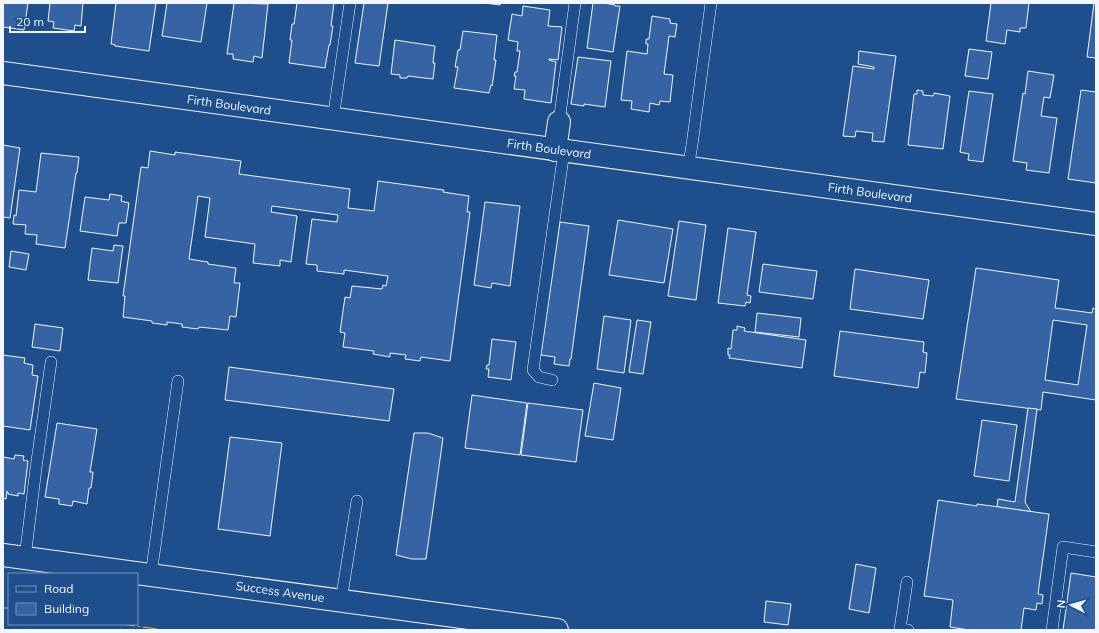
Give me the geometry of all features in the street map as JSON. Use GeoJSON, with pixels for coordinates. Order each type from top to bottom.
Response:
{"type":"FeatureCollection","features":[{"type":"Feature","properties":{"kind":"street","name":"Firth Boulevard"},"geometry":{"type":"LineString","coordinates":[[3,73],[1096,224]]}},
{"type":"Feature","properties":{"kind":"street"},"geometry":{"type":"LineString","coordinates":[[559,122],[560,150]]}},
{"type":"Feature","properties":{"kind":"street","name":"Success Avenue"},"geometry":{"type":"LineString","coordinates":[[3,555],[136,573]]}},
{"type":"Feature","properties":{"kind":"street","name":"Success Avenue"},"geometry":{"type":"LineString","coordinates":[[138,573],[557,630]]}},
{"type":"Feature","properties":{"kind":"lane"},"geometry":{"type":"LineString","coordinates":[[333,119],[350,3]]}},
{"type":"Feature","properties":{"kind":"lane"},"geometry":{"type":"LineString","coordinates":[[559,122],[575,3]]}},
{"type":"Feature","properties":{"kind":"lane"},"geometry":{"type":"LineString","coordinates":[[688,168],[711,3]]}},
{"type":"Feature","properties":{"kind":"lane"},"geometry":{"type":"LineString","coordinates":[[552,380],[539,377],[533,370],[560,150]]}},
{"type":"Feature","properties":{"kind":"lane"},"geometry":{"type":"LineString","coordinates":[[25,558],[51,362]]}},
{"type":"Feature","properties":{"kind":"lane"},"geometry":{"type":"LineString","coordinates":[[151,575],[178,381]]}},
{"type":"Feature","properties":{"kind":"lane"},"geometry":{"type":"LineString","coordinates":[[341,601],[357,501]]}},
{"type":"Feature","properties":{"kind":"lane"},"geometry":{"type":"LineString","coordinates":[[1052,630],[1063,547],[1096,552]]}},
{"type":"Feature","properties":{"kind":"lane"},"geometry":{"type":"LineString","coordinates":[[907,582],[900,629],[908,630]]}},
{"type":"Feature","properties":{"kind":"building"},"geometry":{"type":"Polygon","coordinates":[[[3,3],[28,3],[24,30],[3,27],[3,3]]]}},
{"type":"Feature","properties":{"kind":"building"},"geometry":{"type":"Polygon","coordinates":[[[50,3],[83,3],[81,26],[75,25],[74,31],[53,28],[54,22],[48,21],[50,3]]]}},
{"type":"Feature","properties":{"kind":"building"},"geometry":{"type":"Polygon","coordinates":[[[116,3],[156,3],[149,51],[115,46],[111,44],[116,3]]]}},
{"type":"Feature","properties":{"kind":"building"},"geometry":{"type":"Polygon","coordinates":[[[167,3],[207,3],[201,42],[162,36],[167,3]]]}},
{"type":"Feature","properties":{"kind":"building"},"geometry":{"type":"Polygon","coordinates":[[[234,3],[268,4],[262,58],[254,56],[253,62],[233,59],[233,54],[227,54],[234,3]]]}},
{"type":"Feature","properties":{"kind":"building"},"geometry":{"type":"Polygon","coordinates":[[[297,3],[334,3],[331,26],[333,26],[325,68],[289,63],[292,40],[290,40],[292,24],[294,24],[297,3]]]}},
{"type":"Feature","properties":{"kind":"building"},"geometry":{"type":"Polygon","coordinates":[[[364,3],[388,3],[379,66],[355,63],[364,3]]]}},
{"type":"Feature","properties":{"kind":"building"},"geometry":{"type":"Polygon","coordinates":[[[485,3],[501,3],[500,5],[485,3]]]}},
{"type":"Feature","properties":{"kind":"building"},"geometry":{"type":"Polygon","coordinates":[[[593,3],[604,3],[620,6],[613,52],[587,48],[593,3]]]}},
{"type":"Feature","properties":{"kind":"building"},"geometry":{"type":"Polygon","coordinates":[[[991,3],[1029,3],[1026,28],[1020,28],[1020,32],[1007,30],[1005,44],[986,41],[991,3]]]}},
{"type":"Feature","properties":{"kind":"building"},"geometry":{"type":"Polygon","coordinates":[[[1094,3],[1096,3],[1096,58],[1087,57],[1094,3]]]}},
{"type":"Feature","properties":{"kind":"building"},"geometry":{"type":"Polygon","coordinates":[[[523,6],[550,10],[548,26],[562,27],[558,60],[549,59],[556,62],[551,103],[524,99],[525,90],[514,89],[516,76],[514,76],[515,72],[517,72],[520,51],[517,51],[518,42],[508,40],[512,14],[522,16],[523,6]]]}},
{"type":"Feature","properties":{"kind":"building"},"geometry":{"type":"Polygon","coordinates":[[[652,16],[670,19],[670,23],[677,24],[675,37],[669,36],[664,74],[673,75],[670,102],[660,101],[659,105],[650,103],[649,112],[631,109],[632,101],[621,100],[627,51],[647,54],[648,44],[646,44],[646,39],[649,39],[652,16]]]}},
{"type":"Feature","properties":{"kind":"building"},"geometry":{"type":"Polygon","coordinates":[[[463,31],[497,35],[494,60],[496,60],[492,86],[491,85],[489,93],[454,88],[458,67],[455,67],[463,31]]]}},
{"type":"Feature","properties":{"kind":"building"},"geometry":{"type":"Polygon","coordinates":[[[395,40],[435,46],[433,79],[408,76],[407,78],[400,78],[400,75],[391,74],[395,40]]]}},
{"type":"Feature","properties":{"kind":"building"},"geometry":{"type":"Polygon","coordinates":[[[969,49],[992,52],[988,79],[965,76],[969,49]]]}},
{"type":"Feature","properties":{"kind":"building"},"geometry":{"type":"Polygon","coordinates":[[[859,51],[896,56],[884,142],[872,141],[873,133],[856,131],[855,137],[843,136],[853,66],[874,69],[874,67],[858,64],[859,51]]]}},
{"type":"Feature","properties":{"kind":"building"},"geometry":{"type":"Polygon","coordinates":[[[578,57],[611,61],[605,107],[571,104],[578,57]]]}},
{"type":"Feature","properties":{"kind":"building"},"geometry":{"type":"Polygon","coordinates":[[[1028,71],[1054,75],[1050,98],[1044,97],[1041,116],[1057,118],[1049,173],[1026,170],[1027,163],[1013,161],[1023,93],[1025,94],[1028,71]]]}},
{"type":"Feature","properties":{"kind":"building"},"geometry":{"type":"Polygon","coordinates":[[[917,90],[923,91],[923,95],[933,96],[934,93],[950,96],[943,149],[908,145],[914,94],[917,94],[917,90]]]}},
{"type":"Feature","properties":{"kind":"building"},"geometry":{"type":"Polygon","coordinates":[[[1081,90],[1096,92],[1096,183],[1068,179],[1081,90]]]}},
{"type":"Feature","properties":{"kind":"building"},"geometry":{"type":"Polygon","coordinates":[[[969,91],[993,94],[983,162],[968,160],[969,154],[960,152],[969,91]]]}},
{"type":"Feature","properties":{"kind":"building"},"geometry":{"type":"Polygon","coordinates":[[[3,145],[20,148],[10,218],[3,217],[3,145]]]}},
{"type":"Feature","properties":{"kind":"building"},"geometry":{"type":"Polygon","coordinates":[[[150,151],[175,155],[175,152],[241,161],[239,174],[350,189],[348,208],[374,211],[378,181],[444,190],[443,192],[469,196],[467,212],[470,212],[450,361],[421,357],[420,361],[405,359],[406,355],[390,353],[390,357],[373,354],[374,351],[343,347],[345,333],[340,332],[345,297],[350,298],[352,286],[382,289],[383,285],[386,286],[388,276],[344,270],[344,274],[317,271],[317,265],[306,264],[312,219],[337,222],[338,215],[272,206],[271,212],[297,216],[291,262],[280,260],[280,266],[253,263],[255,244],[205,237],[210,198],[198,196],[189,259],[208,262],[208,264],[236,268],[234,283],[240,283],[236,317],[230,316],[228,330],[199,327],[198,329],[182,327],[182,324],[167,322],[167,325],[152,323],[152,321],[123,317],[125,296],[123,296],[141,167],[148,168],[150,151]]]}},
{"type":"Feature","properties":{"kind":"building"},"geometry":{"type":"Polygon","coordinates":[[[41,153],[79,157],[65,248],[36,244],[37,235],[25,234],[26,225],[13,224],[14,215],[16,216],[19,190],[36,192],[41,153]]]}},
{"type":"Feature","properties":{"kind":"building"},"geometry":{"type":"Polygon","coordinates":[[[110,194],[122,196],[121,201],[129,203],[126,223],[119,223],[117,236],[80,231],[85,197],[109,200],[110,194]]]}},
{"type":"Feature","properties":{"kind":"building"},"geometry":{"type":"Polygon","coordinates":[[[485,202],[520,206],[510,286],[492,283],[491,288],[474,285],[485,202]]]}},
{"type":"Feature","properties":{"kind":"building"},"geometry":{"type":"Polygon","coordinates":[[[618,220],[673,229],[664,283],[609,275],[618,220]]]}},
{"type":"Feature","properties":{"kind":"building"},"geometry":{"type":"Polygon","coordinates":[[[679,221],[706,225],[696,300],[668,296],[679,221]]]}},
{"type":"Feature","properties":{"kind":"building"},"geometry":{"type":"Polygon","coordinates":[[[560,222],[589,226],[569,366],[554,364],[555,357],[541,355],[560,222]]]}},
{"type":"Feature","properties":{"kind":"building"},"geometry":{"type":"Polygon","coordinates":[[[728,228],[756,232],[747,295],[751,296],[750,303],[746,302],[745,306],[718,303],[728,228]]]}},
{"type":"Feature","properties":{"kind":"building"},"geometry":{"type":"Polygon","coordinates":[[[114,245],[123,246],[118,283],[88,280],[92,248],[113,251],[114,245]]]}},
{"type":"Feature","properties":{"kind":"building"},"geometry":{"type":"Polygon","coordinates":[[[11,251],[29,254],[26,270],[9,267],[11,251]]]}},
{"type":"Feature","properties":{"kind":"building"},"geometry":{"type":"Polygon","coordinates":[[[763,264],[817,271],[813,299],[759,292],[763,264]]]}},
{"type":"Feature","properties":{"kind":"building"},"geometry":{"type":"Polygon","coordinates":[[[976,268],[1059,280],[1055,308],[1092,313],[1093,308],[1096,309],[1096,400],[1043,392],[1041,410],[956,399],[976,268]],[[1053,320],[1045,380],[1078,385],[1087,325],[1053,320]]]}},
{"type":"Feature","properties":{"kind":"building"},"geometry":{"type":"Polygon","coordinates":[[[855,269],[929,280],[923,319],[850,309],[855,269]]]}},
{"type":"Feature","properties":{"kind":"building"},"geometry":{"type":"Polygon","coordinates":[[[757,313],[801,318],[799,337],[755,332],[757,313]]]}},
{"type":"Feature","properties":{"kind":"building"},"geometry":{"type":"Polygon","coordinates":[[[604,316],[631,320],[624,373],[597,369],[604,316]]]}},
{"type":"Feature","properties":{"kind":"building"},"geometry":{"type":"Polygon","coordinates":[[[637,320],[651,322],[643,374],[629,372],[637,320]]]}},
{"type":"Feature","properties":{"kind":"building"},"geometry":{"type":"Polygon","coordinates":[[[35,324],[63,328],[60,351],[32,347],[35,324]]]}},
{"type":"Feature","properties":{"kind":"building"},"geometry":{"type":"Polygon","coordinates":[[[737,326],[745,328],[744,331],[806,340],[802,368],[729,358],[730,355],[728,355],[728,348],[731,349],[733,330],[737,330],[737,326]]]}},
{"type":"Feature","properties":{"kind":"building"},"geometry":{"type":"Polygon","coordinates":[[[840,331],[924,342],[923,352],[927,353],[925,373],[920,372],[918,388],[834,376],[840,331]]]}},
{"type":"Feature","properties":{"kind":"building"},"geometry":{"type":"Polygon","coordinates":[[[492,339],[516,342],[511,380],[488,377],[489,369],[486,369],[487,365],[489,365],[492,339]]]}},
{"type":"Feature","properties":{"kind":"building"},"geometry":{"type":"Polygon","coordinates":[[[3,355],[25,358],[24,363],[33,365],[32,375],[38,376],[30,430],[3,426],[3,355]]]}},
{"type":"Feature","properties":{"kind":"building"},"geometry":{"type":"Polygon","coordinates":[[[229,367],[394,389],[389,421],[225,400],[229,367]]]}},
{"type":"Feature","properties":{"kind":"building"},"geometry":{"type":"Polygon","coordinates":[[[594,383],[621,388],[613,440],[585,436],[594,383]]]}},
{"type":"Feature","properties":{"kind":"building"},"geometry":{"type":"Polygon","coordinates":[[[472,395],[527,403],[520,455],[465,448],[472,395]]]}},
{"type":"Feature","properties":{"kind":"building"},"geometry":{"type":"Polygon","coordinates":[[[528,403],[583,410],[576,462],[521,455],[528,403]]]}},
{"type":"Feature","properties":{"kind":"building"},"geometry":{"type":"Polygon","coordinates":[[[1028,408],[1037,409],[1025,502],[1031,512],[997,507],[998,499],[1015,502],[1028,408]]]}},
{"type":"Feature","properties":{"kind":"building"},"geometry":{"type":"Polygon","coordinates":[[[982,420],[1017,425],[1009,481],[974,476],[982,420]]]}},
{"type":"Feature","properties":{"kind":"building"},"geometry":{"type":"Polygon","coordinates":[[[57,423],[97,429],[90,472],[93,472],[91,488],[89,488],[87,504],[73,501],[72,506],[59,504],[59,499],[45,497],[57,423]]]}},
{"type":"Feature","properties":{"kind":"building"},"geometry":{"type":"Polygon","coordinates":[[[414,433],[428,433],[443,438],[426,559],[412,559],[396,555],[414,433]]]}},
{"type":"Feature","properties":{"kind":"building"},"geometry":{"type":"Polygon","coordinates":[[[230,437],[282,443],[270,536],[218,529],[230,437]]]}},
{"type":"Feature","properties":{"kind":"building"},"geometry":{"type":"Polygon","coordinates":[[[15,455],[24,456],[23,460],[28,461],[24,494],[18,493],[18,496],[8,494],[7,491],[6,499],[3,498],[3,457],[14,459],[15,455]]]}},
{"type":"Feature","properties":{"kind":"building"},"geometry":{"type":"Polygon","coordinates":[[[938,500],[1049,514],[1038,594],[1043,595],[1042,604],[1037,603],[1036,610],[1024,608],[1021,630],[969,630],[950,627],[953,600],[924,596],[938,500]]]}},
{"type":"Feature","properties":{"kind":"building"},"geometry":{"type":"Polygon","coordinates":[[[856,564],[876,568],[869,613],[849,609],[856,564]]]}},
{"type":"Feature","properties":{"kind":"building"},"geometry":{"type":"Polygon","coordinates":[[[1071,573],[1096,577],[1096,630],[1063,630],[1071,573]]]}},
{"type":"Feature","properties":{"kind":"building"},"geometry":{"type":"Polygon","coordinates":[[[766,601],[791,604],[788,625],[764,622],[766,601]]]}},
{"type":"Feature","properties":{"kind":"power"},"geometry":{"type":"LineString","coordinates":[[3,608],[8,608]]}},
{"type":"Feature","properties":{"kind":"power"},"geometry":{"type":"LineString","coordinates":[[128,625],[164,630]]}}]}
